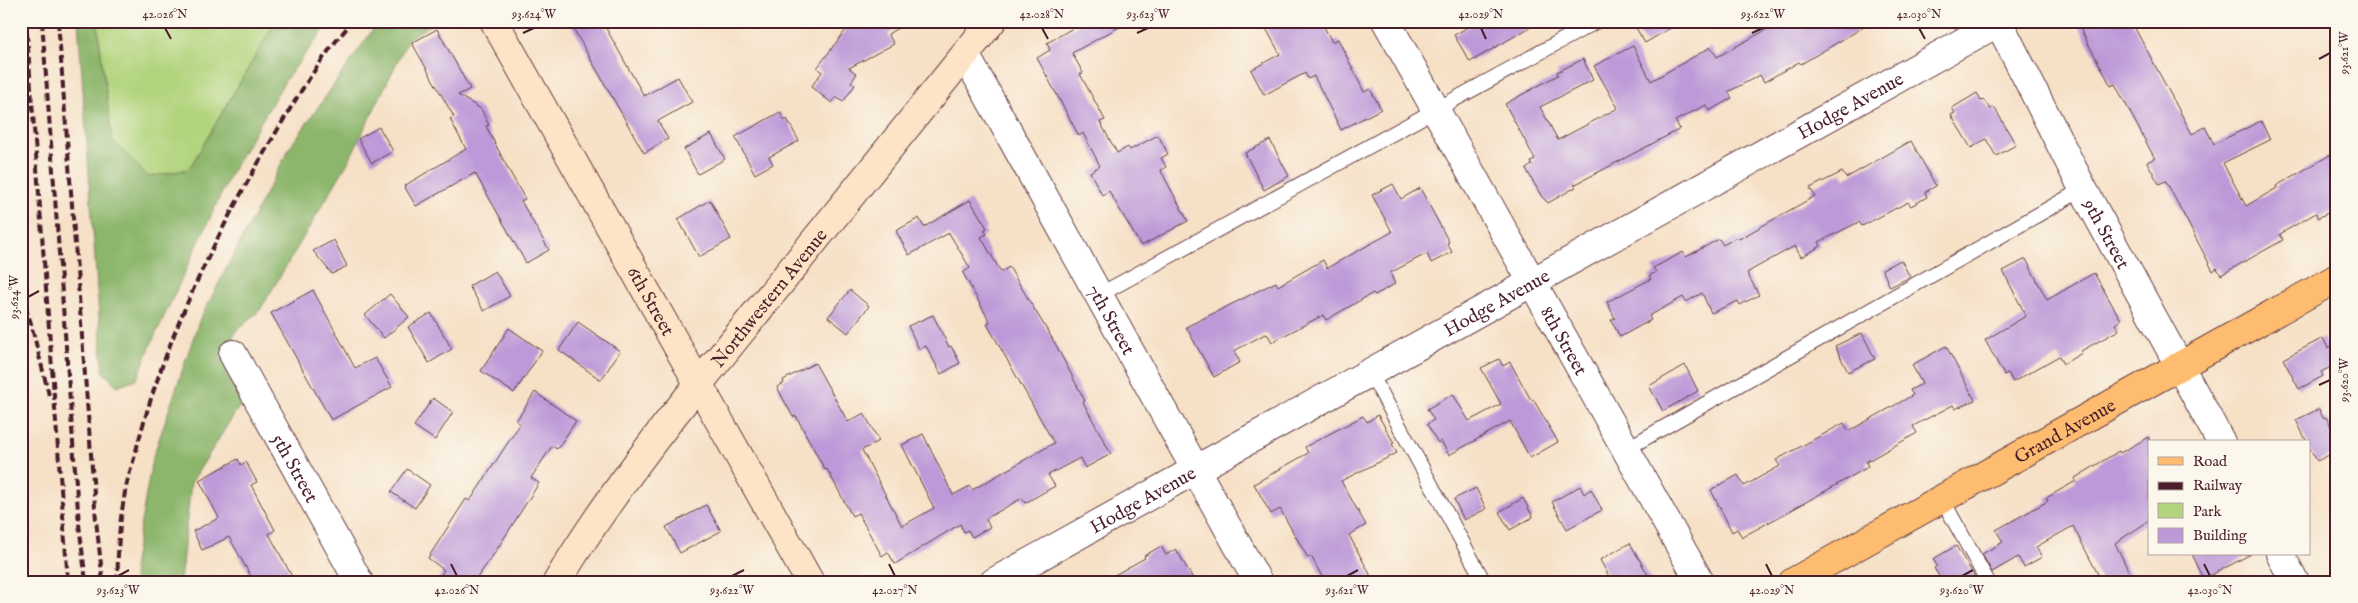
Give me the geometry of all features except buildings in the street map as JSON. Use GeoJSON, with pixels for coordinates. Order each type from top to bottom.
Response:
{"type":"FeatureCollection","features":[{"type":"Feature","properties":{"kind":"main road","name":"Grand Avenue"},"geometry":{"type":"LineString","coordinates":[[1793,582],[2337,278]]}},
{"type":"Feature","properties":{"kind":"street","name":"6th Street"},"geometry":{"type":"LineString","coordinates":[[494,21],[810,582]]}},
{"type":"Feature","properties":{"kind":"street","name":"Northwestern Avenue"},"geometry":{"type":"LineString","coordinates":[[557,582],[580,542],[625,479],[698,384],[966,56],[992,21]]}},
{"type":"Feature","properties":{"kind":"street","name":"8th Street"},"geometry":{"type":"LineString","coordinates":[[1386,21],[1700,582]]}},
{"type":"Feature","properties":{"kind":"street","name":"9th Street"},"geometry":{"type":"LineString","coordinates":[[1999,21],[2083,189],[2220,440]]}},
{"type":"Feature","properties":{"kind":"street","name":"Hodge Avenue"},"geometry":{"type":"LineString","coordinates":[[994,582],[1999,21]]}},
{"type":"Feature","properties":{"kind":"street","name":"7th Street"},"geometry":{"type":"LineString","coordinates":[[966,56],[1258,582]]}},
{"type":"Feature","properties":{"kind":"street","name":"5th Street"},"geometry":{"type":"LineString","coordinates":[[233,354],[359,582]]}},
{"type":"Feature","properties":{"kind":"street"},"geometry":{"type":"LineString","coordinates":[[2281,556],[2295,582]]}},
{"type":"Feature","properties":{"kind":"lane"},"geometry":{"type":"LineString","coordinates":[[1099,295],[1597,21]]}},
{"type":"Feature","properties":{"kind":"lane"},"geometry":{"type":"LineString","coordinates":[[1626,449],[2083,189]]}},
{"type":"Feature","properties":{"kind":"lane"},"geometry":{"type":"LineString","coordinates":[[1370,372],[1484,582]]}},
{"type":"Feature","properties":{"kind":"lane"},"geometry":{"type":"LineString","coordinates":[[1942,499],[1988,582]]}},
{"type":"Feature","properties":{"kind":"green space"},"geometry":{"type":"Polygon","coordinates":[[[78,21],[97,21],[112,140],[149,177],[189,169],[276,21],[331,21],[286,79],[232,171],[153,340],[137,379],[117,386],[103,372],[78,21]]]}},
{"type":"Feature","properties":{"kind":"green space"},"geometry":{"type":"Polygon","coordinates":[[[97,21],[276,21],[189,169],[149,177],[112,140],[97,21]]]}},
{"type":"Feature","properties":{"kind":"green space"},"geometry":{"type":"Polygon","coordinates":[[[379,21],[437,21],[409,38],[347,164],[260,310],[234,333],[226,373],[242,402],[191,483],[180,582],[135,582],[133,568],[152,460],[199,321],[290,147],[379,21]]]}},
{"type":"Feature","properties":{"kind":"railway"},"geometry":{"type":"LineString","coordinates":[[26,21],[68,582]]}},
{"type":"Feature","properties":{"kind":"railway"},"geometry":{"type":"LineString","coordinates":[[42,21],[79,524],[86,582]]}},
{"type":"Feature","properties":{"kind":"railway"},"geometry":{"type":"LineString","coordinates":[[58,21],[96,520],[103,582]]}},
{"type":"Feature","properties":{"kind":"railway"},"geometry":{"type":"LineString","coordinates":[[118,582],[118,551],[126,486],[148,408],[190,296],[225,224],[264,153],[316,68],[353,21]]}},
{"type":"Feature","properties":{"kind":"railway"},"geometry":{"type":"LineString","coordinates":[[21,295],[30,320],[49,395]]}}]}
